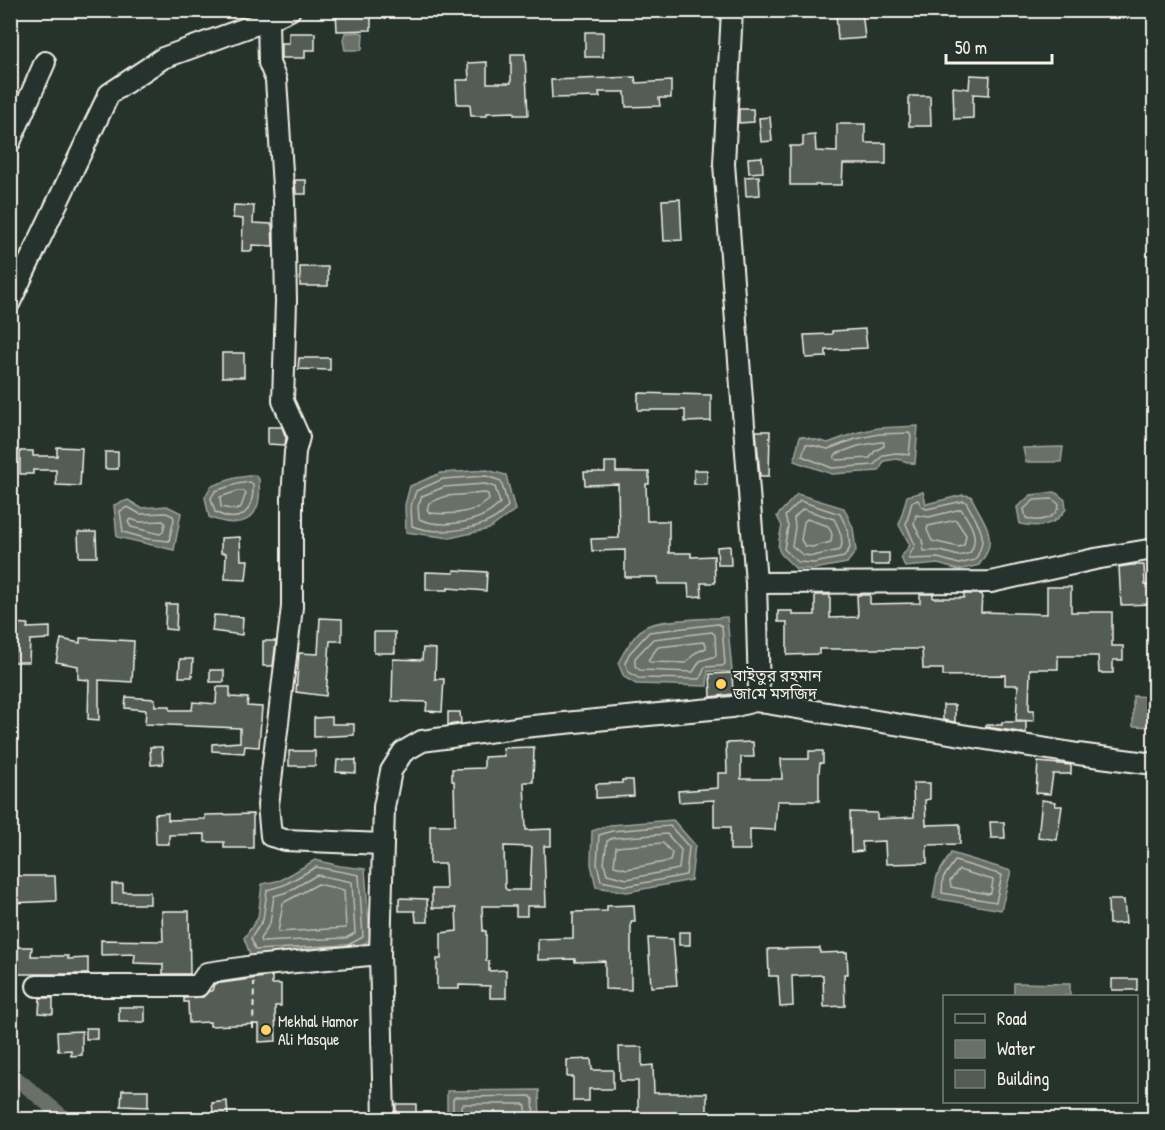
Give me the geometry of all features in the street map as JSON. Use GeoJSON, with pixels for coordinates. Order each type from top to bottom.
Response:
{"type":"FeatureCollection","features":[{"type":"Feature","properties":{"kind":"street"},"geometry":{"type":"LineString","coordinates":[[10,302],[109,94],[163,58],[290,10]]}},
{"type":"Feature","properties":{"kind":"street"},"geometry":{"type":"LineString","coordinates":[[732,10],[724,164],[756,583],[759,691],[755,701]]}},
{"type":"Feature","properties":{"kind":"street"},"geometry":{"type":"LineString","coordinates":[[268,20],[269,63],[276,80],[284,202],[286,301],[283,401],[299,437],[295,452],[292,498],[292,607],[268,806],[271,836],[285,840],[383,844]]}},
{"type":"Feature","properties":{"kind":"street"},"geometry":{"type":"LineString","coordinates":[[10,142],[45,62]]}},
{"type":"Feature","properties":{"kind":"street"},"geometry":{"type":"LineString","coordinates":[[756,583],[991,582],[1095,559],[1155,549]]}},
{"type":"Feature","properties":{"kind":"street"},"geometry":{"type":"LineString","coordinates":[[384,1119],[380,954],[384,807],[391,771],[403,752],[422,741],[523,727],[732,707],[755,701],[1078,754],[1155,764]]}},
{"type":"Feature","properties":{"kind":"street"},"geometry":{"type":"LineString","coordinates":[[37,986],[198,986],[207,973],[254,966],[380,954]]}},
{"type":"Feature","properties":{"kind":"path"},"geometry":{"type":"LineString","coordinates":[[253,1029],[254,966]]}},
{"type":"Feature","properties":{"kind":"water"},"geometry":{"type":"Polygon","coordinates":[[[345,33],[363,33],[362,49],[345,50],[343,40],[345,33]]]}},
{"type":"Feature","properties":{"kind":"water"},"geometry":{"type":"Polygon","coordinates":[[[918,426],[915,464],[897,459],[884,461],[879,471],[832,474],[794,461],[800,436],[828,443],[855,433],[878,428],[918,426]]]}},
{"type":"Feature","properties":{"kind":"water"},"geometry":{"type":"Polygon","coordinates":[[[1063,447],[1061,462],[1026,462],[1023,448],[1063,447]]]}},
{"type":"Feature","properties":{"kind":"water"},"geometry":{"type":"Polygon","coordinates":[[[487,470],[506,475],[515,510],[489,529],[450,538],[406,532],[405,505],[410,486],[441,473],[487,470]]]}},
{"type":"Feature","properties":{"kind":"water"},"geometry":{"type":"Polygon","coordinates":[[[255,475],[259,479],[259,497],[257,508],[252,515],[233,523],[209,517],[205,497],[211,486],[235,478],[255,475]]]}},
{"type":"Feature","properties":{"kind":"water"},"geometry":{"type":"Polygon","coordinates":[[[923,492],[926,504],[963,495],[971,496],[989,535],[987,551],[979,565],[959,570],[938,564],[905,567],[901,557],[910,545],[899,525],[907,496],[923,492]]]}},
{"type":"Feature","properties":{"kind":"water"},"geometry":{"type":"Polygon","coordinates":[[[1055,492],[1065,500],[1066,509],[1062,515],[1046,524],[1034,526],[1020,524],[1017,507],[1031,495],[1055,492]]]}},
{"type":"Feature","properties":{"kind":"water"},"geometry":{"type":"Polygon","coordinates":[[[797,494],[844,508],[853,528],[856,551],[847,563],[814,569],[796,569],[781,554],[778,547],[782,526],[777,516],[797,494]]]}},
{"type":"Feature","properties":{"kind":"water"},"geometry":{"type":"Polygon","coordinates":[[[128,500],[141,508],[167,506],[181,513],[174,550],[117,537],[114,505],[128,500]]]}},
{"type":"Feature","properties":{"kind":"water"},"geometry":{"type":"Polygon","coordinates":[[[727,617],[732,672],[708,671],[707,686],[636,684],[624,677],[618,663],[634,637],[647,626],[674,621],[727,617]]]}},
{"type":"Feature","properties":{"kind":"water"},"geometry":{"type":"Polygon","coordinates":[[[1133,696],[1154,697],[1154,727],[1133,726],[1133,696]]]}},
{"type":"Feature","properties":{"kind":"water"},"geometry":{"type":"Polygon","coordinates":[[[673,820],[695,845],[691,880],[627,892],[596,887],[591,864],[592,831],[610,825],[673,820]]]}},
{"type":"Feature","properties":{"kind":"water"},"geometry":{"type":"Polygon","coordinates":[[[951,853],[1011,871],[1001,910],[933,898],[937,876],[951,853]]]}},
{"type":"Feature","properties":{"kind":"water"},"geometry":{"type":"Polygon","coordinates":[[[315,860],[365,869],[370,940],[351,951],[251,957],[244,938],[258,918],[262,884],[281,880],[315,860]]]}},
{"type":"Feature","properties":{"kind":"water"},"geometry":{"type":"Polygon","coordinates":[[[1014,983],[1070,984],[1070,995],[1014,995],[1014,983]]]}},
{"type":"Feature","properties":{"kind":"water"},"geometry":{"type":"Polygon","coordinates":[[[539,1090],[540,1119],[447,1119],[447,1091],[539,1090]]]}},
{"type":"Feature","properties":{"kind":"building"},"geometry":{"type":"Polygon","coordinates":[[[336,10],[371,10],[371,30],[337,31],[336,10]]]}},
{"type":"Feature","properties":{"kind":"building"},"geometry":{"type":"Polygon","coordinates":[[[862,11],[865,38],[838,40],[836,13],[862,11]]]}},
{"type":"Feature","properties":{"kind":"building"},"geometry":{"type":"Polygon","coordinates":[[[585,32],[603,32],[603,57],[585,57],[585,32]]]}},
{"type":"Feature","properties":{"kind":"building"},"geometry":{"type":"Polygon","coordinates":[[[289,33],[315,33],[315,50],[305,50],[305,58],[281,58],[281,43],[289,43],[289,33]]]}},
{"type":"Feature","properties":{"kind":"building"},"geometry":{"type":"Polygon","coordinates":[[[511,54],[525,54],[528,115],[514,115],[514,112],[471,116],[470,104],[457,104],[456,80],[469,80],[468,63],[487,62],[487,83],[511,83],[511,54]]]}},
{"type":"Feature","properties":{"kind":"building"},"geometry":{"type":"Polygon","coordinates":[[[970,75],[990,76],[989,95],[973,94],[973,118],[954,119],[953,87],[969,89],[970,75]]]}},
{"type":"Feature","properties":{"kind":"building"},"geometry":{"type":"Polygon","coordinates":[[[635,77],[636,83],[671,81],[671,98],[659,98],[660,106],[626,107],[625,92],[599,92],[600,97],[552,98],[551,80],[635,77]]]}},
{"type":"Feature","properties":{"kind":"building"},"geometry":{"type":"Polygon","coordinates":[[[909,96],[930,96],[931,126],[909,126],[909,96]]]}},
{"type":"Feature","properties":{"kind":"building"},"geometry":{"type":"Polygon","coordinates":[[[739,109],[753,109],[754,122],[739,123],[739,109]]]}},
{"type":"Feature","properties":{"kind":"building"},"geometry":{"type":"Polygon","coordinates":[[[770,117],[772,141],[761,142],[759,118],[770,117]]]}},
{"type":"Feature","properties":{"kind":"building"},"geometry":{"type":"Polygon","coordinates":[[[837,124],[865,124],[865,143],[886,143],[886,164],[843,164],[842,185],[790,185],[790,146],[803,146],[803,136],[815,135],[816,151],[837,152],[837,124]]]}},
{"type":"Feature","properties":{"kind":"building"},"geometry":{"type":"Polygon","coordinates":[[[762,157],[763,172],[749,173],[748,158],[762,157]]]}},
{"type":"Feature","properties":{"kind":"building"},"geometry":{"type":"Polygon","coordinates":[[[759,176],[760,195],[746,196],[745,177],[759,176]]]}},
{"type":"Feature","properties":{"kind":"building"},"geometry":{"type":"Polygon","coordinates":[[[295,180],[306,180],[306,194],[296,194],[295,180]]]}},
{"type":"Feature","properties":{"kind":"building"},"geometry":{"type":"Polygon","coordinates":[[[680,199],[682,240],[664,241],[662,200],[680,199]]]}},
{"type":"Feature","properties":{"kind":"building"},"geometry":{"type":"Polygon","coordinates":[[[234,205],[254,206],[253,223],[272,224],[273,246],[252,245],[252,251],[242,251],[243,219],[233,218],[234,205]]]}},
{"type":"Feature","properties":{"kind":"building"},"geometry":{"type":"Polygon","coordinates":[[[300,267],[328,267],[328,286],[300,286],[300,267]]]}},
{"type":"Feature","properties":{"kind":"building"},"geometry":{"type":"Polygon","coordinates":[[[865,329],[867,348],[826,350],[826,357],[806,358],[804,335],[865,329]]]}},
{"type":"Feature","properties":{"kind":"building"},"geometry":{"type":"Polygon","coordinates":[[[222,353],[244,353],[244,377],[222,377],[222,353]]]}},
{"type":"Feature","properties":{"kind":"building"},"geometry":{"type":"Polygon","coordinates":[[[299,358],[330,358],[330,370],[298,369],[299,358]]]}},
{"type":"Feature","properties":{"kind":"building"},"geometry":{"type":"Polygon","coordinates":[[[638,393],[711,395],[711,421],[685,422],[685,410],[638,410],[638,393]]]}},
{"type":"Feature","properties":{"kind":"building"},"geometry":{"type":"Polygon","coordinates":[[[268,427],[282,427],[286,438],[285,445],[268,444],[268,427]]]}},
{"type":"Feature","properties":{"kind":"building"},"geometry":{"type":"Polygon","coordinates":[[[756,431],[770,431],[769,476],[760,476],[756,431]]]}},
{"type":"Feature","properties":{"kind":"building"},"geometry":{"type":"Polygon","coordinates":[[[57,447],[82,448],[80,486],[56,485],[56,470],[33,470],[33,474],[20,474],[20,451],[33,451],[33,456],[57,456],[57,447]]]}},
{"type":"Feature","properties":{"kind":"building"},"geometry":{"type":"Polygon","coordinates":[[[105,452],[118,452],[118,469],[105,469],[105,452]]]}},
{"type":"Feature","properties":{"kind":"building"},"geometry":{"type":"Polygon","coordinates":[[[605,462],[616,462],[616,472],[649,472],[649,484],[646,484],[647,521],[669,521],[669,553],[691,553],[691,557],[714,556],[715,583],[701,583],[702,596],[689,597],[688,584],[658,584],[658,577],[625,577],[625,550],[592,551],[591,539],[619,538],[618,484],[585,485],[584,472],[605,472],[605,462]]]}},
{"type":"Feature","properties":{"kind":"building"},"geometry":{"type":"Polygon","coordinates":[[[694,470],[707,470],[707,484],[694,484],[694,470]]]}},
{"type":"Feature","properties":{"kind":"building"},"geometry":{"type":"Polygon","coordinates":[[[78,532],[96,532],[97,557],[79,557],[78,532]]]}},
{"type":"Feature","properties":{"kind":"building"},"geometry":{"type":"Polygon","coordinates":[[[240,537],[241,560],[248,560],[246,580],[225,579],[226,553],[221,553],[221,538],[240,537]]]}},
{"type":"Feature","properties":{"kind":"building"},"geometry":{"type":"Polygon","coordinates":[[[730,546],[731,565],[718,565],[717,547],[730,546]]]}},
{"type":"Feature","properties":{"kind":"building"},"geometry":{"type":"Polygon","coordinates":[[[871,553],[889,553],[889,565],[871,565],[871,553]]]}},
{"type":"Feature","properties":{"kind":"building"},"geometry":{"type":"Polygon","coordinates":[[[1144,565],[1145,585],[1155,585],[1155,604],[1121,605],[1119,567],[1144,565]]]}},
{"type":"Feature","properties":{"kind":"building"},"geometry":{"type":"Polygon","coordinates":[[[454,570],[487,572],[486,591],[448,588],[448,590],[426,590],[426,572],[454,573],[454,570]]]}},
{"type":"Feature","properties":{"kind":"building"},"geometry":{"type":"Polygon","coordinates":[[[1047,587],[1071,587],[1071,612],[1112,612],[1112,646],[1123,646],[1123,660],[1113,660],[1113,673],[1099,673],[1098,656],[1058,656],[1058,669],[1030,669],[1029,710],[1034,710],[1034,721],[1016,720],[1018,685],[1005,685],[1005,675],[943,676],[943,669],[923,669],[922,649],[819,649],[819,654],[787,655],[787,622],[778,622],[778,611],[793,611],[793,615],[815,615],[815,595],[830,595],[830,618],[858,617],[857,595],[870,595],[870,604],[920,603],[920,594],[933,594],[933,598],[964,598],[964,594],[982,594],[981,612],[1047,614],[1047,587]]]}},
{"type":"Feature","properties":{"kind":"building"},"geometry":{"type":"Polygon","coordinates":[[[166,604],[177,604],[176,630],[165,629],[166,604]]]}},
{"type":"Feature","properties":{"kind":"building"},"geometry":{"type":"Polygon","coordinates":[[[214,615],[243,617],[242,635],[212,631],[214,615]]]}},
{"type":"Feature","properties":{"kind":"building"},"geometry":{"type":"Polygon","coordinates":[[[320,618],[342,619],[342,641],[330,641],[326,696],[296,692],[299,653],[318,654],[320,618]]]}},
{"type":"Feature","properties":{"kind":"building"},"geometry":{"type":"Polygon","coordinates":[[[10,623],[28,624],[27,628],[50,627],[50,639],[30,640],[29,662],[10,662],[10,623]]]}},
{"type":"Feature","properties":{"kind":"building"},"geometry":{"type":"Polygon","coordinates":[[[374,632],[395,632],[395,653],[374,653],[374,632]]]}},
{"type":"Feature","properties":{"kind":"building"},"geometry":{"type":"Polygon","coordinates":[[[80,638],[134,641],[132,682],[99,680],[99,720],[88,719],[89,680],[78,679],[78,666],[56,662],[61,639],[80,643],[80,638]]]}},
{"type":"Feature","properties":{"kind":"building"},"geometry":{"type":"Polygon","coordinates":[[[263,641],[276,641],[273,666],[263,666],[263,641]]]}},
{"type":"Feature","properties":{"kind":"building"},"geometry":{"type":"Polygon","coordinates":[[[423,648],[436,649],[435,679],[444,679],[442,712],[426,711],[427,702],[392,701],[393,659],[422,660],[423,648]]]}},
{"type":"Feature","properties":{"kind":"building"},"geometry":{"type":"Polygon","coordinates":[[[180,659],[193,659],[192,677],[179,677],[180,659]]]}},
{"type":"Feature","properties":{"kind":"building"},"geometry":{"type":"Polygon","coordinates":[[[210,670],[224,670],[224,682],[210,682],[210,670]]]}},
{"type":"Feature","properties":{"kind":"building"},"geometry":{"type":"Polygon","coordinates":[[[732,673],[733,694],[711,697],[710,674],[732,673]]]}},
{"type":"Feature","properties":{"kind":"building"},"geometry":{"type":"Polygon","coordinates":[[[217,687],[230,687],[230,697],[248,698],[247,706],[262,707],[259,747],[245,746],[244,753],[212,751],[212,744],[240,742],[240,728],[145,724],[146,710],[125,708],[126,697],[155,699],[155,706],[170,706],[170,710],[192,710],[193,702],[216,704],[217,687]]]}},
{"type":"Feature","properties":{"kind":"building"},"geometry":{"type":"Polygon","coordinates":[[[943,705],[955,705],[955,722],[943,720],[943,705]]]}},
{"type":"Feature","properties":{"kind":"building"},"geometry":{"type":"Polygon","coordinates":[[[448,712],[460,712],[461,723],[448,725],[448,712]]]}},
{"type":"Feature","properties":{"kind":"building"},"geometry":{"type":"Polygon","coordinates":[[[332,717],[332,724],[354,724],[354,735],[314,737],[314,718],[332,717]]]}},
{"type":"Feature","properties":{"kind":"building"},"geometry":{"type":"Polygon","coordinates":[[[1002,722],[1026,722],[1026,733],[986,727],[986,725],[1002,725],[1002,722]]]}},
{"type":"Feature","properties":{"kind":"building"},"geometry":{"type":"Polygon","coordinates":[[[753,742],[754,757],[741,757],[741,779],[782,779],[781,759],[809,759],[809,751],[823,751],[823,763],[820,763],[819,772],[819,801],[777,801],[775,830],[750,829],[750,850],[730,850],[730,827],[714,827],[714,800],[679,802],[678,791],[718,788],[718,773],[727,773],[726,743],[753,742]]]}},
{"type":"Feature","properties":{"kind":"building"},"geometry":{"type":"Polygon","coordinates":[[[150,747],[162,747],[163,764],[151,765],[150,747]]]}},
{"type":"Feature","properties":{"kind":"building"},"geometry":{"type":"Polygon","coordinates":[[[534,747],[533,782],[524,782],[526,830],[551,829],[551,846],[544,846],[546,906],[527,906],[527,916],[516,916],[516,906],[482,906],[483,931],[486,931],[486,961],[489,961],[489,971],[506,970],[506,998],[490,998],[490,986],[459,985],[459,989],[437,989],[437,959],[441,959],[441,933],[457,931],[456,908],[432,908],[432,889],[446,889],[445,864],[430,864],[430,825],[455,825],[452,769],[484,768],[484,757],[504,756],[503,748],[534,747]],[[504,846],[505,888],[507,890],[530,890],[532,847],[504,846]]]}},
{"type":"Feature","properties":{"kind":"building"},"geometry":{"type":"Polygon","coordinates":[[[289,751],[315,751],[315,766],[289,766],[289,751]]]}},
{"type":"Feature","properties":{"kind":"building"},"geometry":{"type":"Polygon","coordinates":[[[337,760],[356,760],[356,773],[336,772],[337,760]]]}},
{"type":"Feature","properties":{"kind":"building"},"geometry":{"type":"Polygon","coordinates":[[[1038,762],[1071,765],[1071,774],[1053,774],[1050,794],[1036,793],[1038,762]]]}},
{"type":"Feature","properties":{"kind":"building"},"geometry":{"type":"Polygon","coordinates":[[[622,780],[633,780],[634,796],[596,798],[596,784],[622,783],[622,780]]]}},
{"type":"Feature","properties":{"kind":"building"},"geometry":{"type":"Polygon","coordinates":[[[913,783],[930,783],[930,799],[925,800],[926,825],[960,824],[960,844],[927,845],[927,863],[886,864],[885,841],[862,842],[863,851],[851,852],[850,812],[877,813],[877,819],[914,817],[913,783]]]}},
{"type":"Feature","properties":{"kind":"building"},"geometry":{"type":"Polygon","coordinates":[[[1042,800],[1056,802],[1055,806],[1062,806],[1057,840],[1038,837],[1042,800]]]}},
{"type":"Feature","properties":{"kind":"building"},"geometry":{"type":"Polygon","coordinates":[[[168,813],[168,820],[205,819],[205,815],[253,814],[253,848],[224,848],[224,842],[205,842],[205,834],[169,835],[169,844],[156,844],[155,814],[168,813]]]}},
{"type":"Feature","properties":{"kind":"building"},"geometry":{"type":"Polygon","coordinates":[[[990,822],[1004,822],[1005,838],[991,838],[990,822]]]}},
{"type":"Feature","properties":{"kind":"building"},"geometry":{"type":"Polygon","coordinates":[[[10,876],[55,876],[56,901],[10,903],[10,876]]]}},
{"type":"Feature","properties":{"kind":"building"},"geometry":{"type":"Polygon","coordinates":[[[112,884],[123,884],[123,892],[150,892],[150,904],[112,904],[112,884]]]}},
{"type":"Feature","properties":{"kind":"building"},"geometry":{"type":"Polygon","coordinates":[[[399,898],[427,899],[428,922],[416,922],[415,911],[399,911],[399,898]]]}},
{"type":"Feature","properties":{"kind":"building"},"geometry":{"type":"Polygon","coordinates":[[[1108,900],[1124,900],[1126,923],[1109,924],[1108,900]]]}},
{"type":"Feature","properties":{"kind":"building"},"geometry":{"type":"Polygon","coordinates":[[[634,905],[635,922],[631,922],[631,990],[605,989],[605,961],[538,960],[538,939],[573,938],[573,912],[607,911],[607,906],[634,905]]]}},
{"type":"Feature","properties":{"kind":"building"},"geometry":{"type":"Polygon","coordinates":[[[162,911],[189,911],[190,974],[163,974],[163,964],[134,963],[135,954],[101,955],[101,940],[163,941],[162,911]]]}},
{"type":"Feature","properties":{"kind":"building"},"geometry":{"type":"Polygon","coordinates":[[[679,932],[690,932],[690,945],[679,945],[679,932]]]}},
{"type":"Feature","properties":{"kind":"building"},"geometry":{"type":"Polygon","coordinates":[[[648,938],[673,939],[677,985],[651,987],[648,938]]]}},
{"type":"Feature","properties":{"kind":"building"},"geometry":{"type":"Polygon","coordinates":[[[18,947],[32,947],[31,956],[88,958],[88,974],[17,974],[18,947]]]}},
{"type":"Feature","properties":{"kind":"building"},"geometry":{"type":"Polygon","coordinates":[[[820,948],[820,953],[847,952],[848,974],[844,974],[845,1006],[824,1007],[823,975],[792,976],[793,1006],[780,1007],[778,976],[769,976],[768,949],[820,948]]]}},
{"type":"Feature","properties":{"kind":"building"},"geometry":{"type":"Polygon","coordinates":[[[272,976],[272,984],[281,984],[281,1006],[275,1006],[276,1041],[259,1042],[259,1024],[210,1026],[210,1022],[189,1023],[188,1002],[184,1002],[184,998],[203,997],[212,991],[214,984],[272,976]]]}},
{"type":"Feature","properties":{"kind":"building"},"geometry":{"type":"Polygon","coordinates":[[[1112,979],[1137,979],[1137,990],[1112,990],[1112,979]]]}},
{"type":"Feature","properties":{"kind":"building"},"geometry":{"type":"Polygon","coordinates":[[[40,998],[53,998],[53,1014],[39,1013],[40,998]]]}},
{"type":"Feature","properties":{"kind":"building"},"geometry":{"type":"Polygon","coordinates":[[[119,1007],[145,1007],[145,1022],[119,1022],[119,1007]]]}},
{"type":"Feature","properties":{"kind":"building"},"geometry":{"type":"Polygon","coordinates":[[[86,1028],[97,1028],[97,1039],[86,1039],[86,1028]]]}},
{"type":"Feature","properties":{"kind":"building"},"geometry":{"type":"Polygon","coordinates":[[[82,1031],[82,1055],[71,1056],[71,1050],[58,1051],[57,1032],[82,1031]]]}},
{"type":"Feature","properties":{"kind":"building"},"geometry":{"type":"Polygon","coordinates":[[[619,1047],[642,1047],[642,1066],[653,1065],[654,1093],[707,1093],[707,1119],[638,1119],[638,1081],[620,1081],[619,1047]]]}},
{"type":"Feature","properties":{"kind":"building"},"geometry":{"type":"Polygon","coordinates":[[[591,1059],[592,1070],[613,1070],[613,1089],[589,1089],[589,1101],[573,1101],[573,1077],[567,1077],[567,1060],[591,1059]]]}},
{"type":"Feature","properties":{"kind":"building"},"geometry":{"type":"Polygon","coordinates":[[[122,1090],[148,1090],[148,1107],[121,1106],[122,1090]]]}},
{"type":"Feature","properties":{"kind":"building"},"geometry":{"type":"Polygon","coordinates":[[[227,1101],[228,1118],[214,1119],[212,1103],[227,1101]]]}},
{"type":"Feature","properties":{"kind":"building"},"geometry":{"type":"Polygon","coordinates":[[[396,1104],[416,1104],[416,1119],[396,1119],[396,1104]]]}},
{"type":"Feature","properties":{"kind":"waterway"},"geometry":{"type":"LineString","coordinates":[[10,1073],[67,1120]]}},
{"type":"Feature","properties":{"kind":"place","name":"বাইতুর রহমান জা‌মে মস‌জিদ"},"geometry":{"type":"Point","coordinates":[721,684]}},
{"type":"Feature","properties":{"kind":"place","name":"Mekhal Hamor Ali Masque"},"geometry":{"type":"Point","coordinates":[266,1030]}}]}
